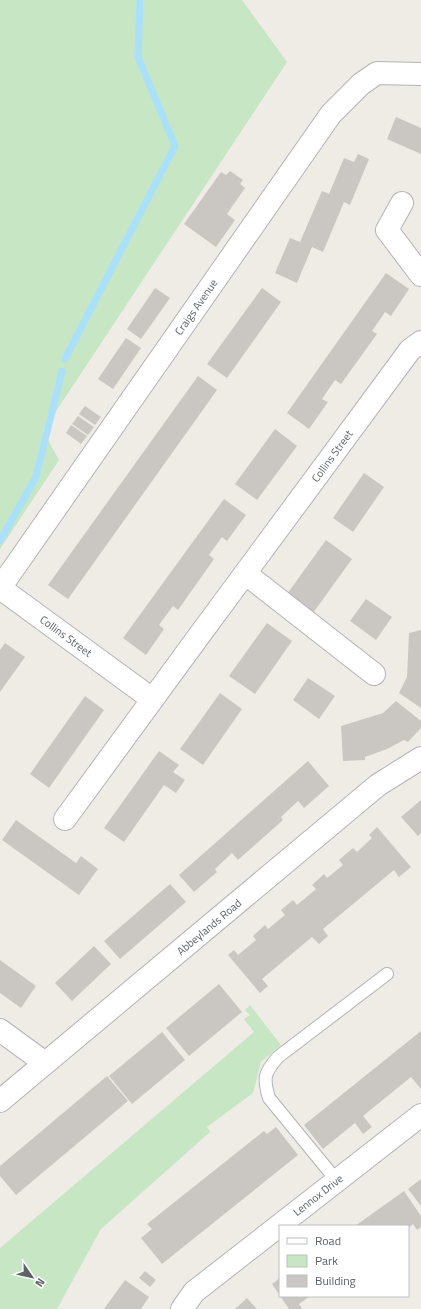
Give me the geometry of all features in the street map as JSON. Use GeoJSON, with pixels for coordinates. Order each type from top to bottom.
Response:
{"type":"FeatureCollection","features":[{"type":"Feature","properties":{"kind":"street","name":"Craigs Avenue"},"geometry":{"type":"LineString","coordinates":[[0,588],[331,114],[361,84],[377,73],[421,74]]}},
{"type":"Feature","properties":{"kind":"street"},"geometry":{"type":"LineString","coordinates":[[402,203],[387,230],[421,275]]}},
{"type":"Feature","properties":{"kind":"street","name":"Collins Street"},"geometry":{"type":"LineString","coordinates":[[65,819],[410,350],[421,342]]}},
{"type":"Feature","properties":{"kind":"street"},"geometry":{"type":"LineString","coordinates":[[246,574],[374,674]]}},
{"type":"Feature","properties":{"kind":"street","name":"Collins Street"},"geometry":{"type":"LineString","coordinates":[[0,588],[152,699]]}},
{"type":"Feature","properties":{"kind":"street","name":"Abbeylands Road"},"geometry":{"type":"LineString","coordinates":[[0,1101],[378,785],[421,758]]}},
{"type":"Feature","properties":{"kind":"street"},"geometry":{"type":"LineString","coordinates":[[0,1030],[45,1063]]}},
{"type":"Feature","properties":{"kind":"street","name":"Lennox Drive"},"geometry":{"type":"LineString","coordinates":[[280,1225],[421,1115]]}},
{"type":"Feature","properties":{"kind":"street","name":"Lennox Drive"},"geometry":{"type":"LineString","coordinates":[[182,1309],[194,1292],[279,1226]]}},
{"type":"Feature","properties":{"kind":"lane"},"geometry":{"type":"LineString","coordinates":[[337,1181],[269,1098],[264,1084],[268,1069],[278,1057],[387,974]]}},
{"type":"Feature","properties":{"kind":"green space"},"geometry":{"type":"Polygon","coordinates":[[[0,0],[242,0],[287,62],[43,431],[59,460],[0,549],[0,0]]]}},
{"type":"Feature","properties":{"kind":"green space"},"geometry":{"type":"Polygon","coordinates":[[[250,1005],[281,1045],[261,1062],[253,1093],[207,1127],[210,1132],[101,1229],[57,1309],[0,1309],[0,1248],[254,1032],[244,1019],[250,1015],[245,1010],[250,1005]]]}},
{"type":"Feature","properties":{"kind":"building"},"geometry":{"type":"Polygon","coordinates":[[[396,117],[421,128],[421,154],[387,139],[396,117]]]}},
{"type":"Feature","properties":{"kind":"building"},"geometry":{"type":"Polygon","coordinates":[[[358,154],[369,159],[350,205],[344,202],[323,252],[312,247],[297,283],[275,273],[290,238],[300,242],[322,191],[329,194],[344,158],[354,162],[358,154]]]}},
{"type":"Feature","properties":{"kind":"building"},"geometry":{"type":"Polygon","coordinates":[[[230,171],[243,180],[240,184],[245,188],[227,214],[235,220],[216,247],[184,224],[221,172],[226,175],[230,171]]]}},
{"type":"Feature","properties":{"kind":"building"},"geometry":{"type":"Polygon","coordinates":[[[386,273],[409,289],[391,316],[385,312],[372,331],[377,334],[341,384],[335,380],[322,399],[328,402],[309,429],[287,413],[386,273]]]}},
{"type":"Feature","properties":{"kind":"building"},"geometry":{"type":"Polygon","coordinates":[[[155,288],[170,298],[141,339],[127,329],[155,288]]]}},
{"type":"Feature","properties":{"kind":"building"},"geometry":{"type":"Polygon","coordinates":[[[262,288],[281,302],[227,378],[207,364],[262,288]]]}},
{"type":"Feature","properties":{"kind":"building"},"geometry":{"type":"Polygon","coordinates":[[[126,338],[141,348],[113,389],[98,379],[126,338]]]}},
{"type":"Feature","properties":{"kind":"building"},"geometry":{"type":"Polygon","coordinates":[[[198,376],[217,390],[68,599],[48,585],[198,376]]]}},
{"type":"Feature","properties":{"kind":"building"},"geometry":{"type":"Polygon","coordinates":[[[85,406],[101,417],[95,425],[79,414],[85,406]]]}},
{"type":"Feature","properties":{"kind":"building"},"geometry":{"type":"Polygon","coordinates":[[[78,416],[94,427],[88,435],[72,424],[78,416]]]}},
{"type":"Feature","properties":{"kind":"building"},"geometry":{"type":"Polygon","coordinates":[[[71,425],[87,436],[81,444],[66,433],[71,425]]]}},
{"type":"Feature","properties":{"kind":"building"},"geometry":{"type":"Polygon","coordinates":[[[275,429],[297,446],[257,500],[235,484],[275,429]]]}},
{"type":"Feature","properties":{"kind":"building"},"geometry":{"type":"Polygon","coordinates":[[[364,473],[384,487],[353,532],[333,518],[364,473]]]}},
{"type":"Feature","properties":{"kind":"building"},"geometry":{"type":"Polygon","coordinates":[[[224,499],[246,515],[227,541],[222,537],[209,555],[214,559],[178,610],[173,606],[159,625],[164,629],[146,655],[123,638],[224,499]]]}},
{"type":"Feature","properties":{"kind":"building"},"geometry":{"type":"Polygon","coordinates":[[[326,540],[352,559],[313,613],[287,594],[326,540]]]}},
{"type":"Feature","properties":{"kind":"building"},"geometry":{"type":"Polygon","coordinates":[[[366,599],[392,617],[376,640],[350,621],[366,599]]]}},
{"type":"Feature","properties":{"kind":"building"},"geometry":{"type":"Polygon","coordinates":[[[267,623],[292,641],[255,694],[229,676],[267,623]]]}},
{"type":"Feature","properties":{"kind":"building"},"geometry":{"type":"Polygon","coordinates":[[[421,630],[421,708],[399,693],[407,677],[409,633],[421,630]]]}},
{"type":"Feature","properties":{"kind":"building"},"geometry":{"type":"Polygon","coordinates":[[[5,643],[25,657],[0,692],[0,650],[5,643]]]}},
{"type":"Feature","properties":{"kind":"building"},"geometry":{"type":"Polygon","coordinates":[[[308,678],[335,696],[319,719],[293,700],[308,678]]]}},
{"type":"Feature","properties":{"kind":"building"},"geometry":{"type":"Polygon","coordinates":[[[220,693],[242,709],[203,765],[180,749],[220,693]]]}},
{"type":"Feature","properties":{"kind":"building"},"geometry":{"type":"Polygon","coordinates":[[[85,696],[104,710],[49,788],[30,774],[85,696]]]}},
{"type":"Feature","properties":{"kind":"building"},"geometry":{"type":"Polygon","coordinates":[[[396,701],[421,721],[421,728],[408,742],[404,740],[387,749],[365,757],[365,760],[343,761],[341,726],[383,713],[396,701]]]}},
{"type":"Feature","properties":{"kind":"building"},"geometry":{"type":"Polygon","coordinates":[[[159,751],[179,765],[173,772],[185,780],[176,793],[164,785],[124,842],[104,828],[159,751]]]}},
{"type":"Feature","properties":{"kind":"building"},"geometry":{"type":"Polygon","coordinates":[[[308,761],[329,786],[304,808],[298,801],[281,817],[283,820],[238,860],[232,853],[215,869],[217,872],[194,892],[179,875],[308,761]]]}},
{"type":"Feature","properties":{"kind":"building"},"geometry":{"type":"Polygon","coordinates":[[[421,800],[421,833],[418,836],[401,817],[421,800]]]}},
{"type":"Feature","properties":{"kind":"building"},"geometry":{"type":"Polygon","coordinates":[[[16,820],[76,863],[81,856],[98,869],[79,895],[2,840],[16,820]]]}},
{"type":"Feature","properties":{"kind":"building"},"geometry":{"type":"Polygon","coordinates":[[[377,827],[411,867],[399,877],[394,870],[323,929],[328,936],[319,944],[312,937],[262,979],[268,986],[260,993],[228,955],[234,950],[238,955],[256,940],[253,936],[265,925],[268,929],[285,915],[281,910],[293,900],[297,905],[316,889],[312,885],[324,874],[327,878],[343,865],[339,860],[353,848],[357,852],[372,838],[369,835],[377,827]]]}},
{"type":"Feature","properties":{"kind":"building"},"geometry":{"type":"Polygon","coordinates":[[[170,884],[186,902],[120,959],[104,941],[170,884]]]}},
{"type":"Feature","properties":{"kind":"building"},"geometry":{"type":"Polygon","coordinates":[[[94,946],[111,964],[72,1001],[55,983],[94,946]]]}},
{"type":"Feature","properties":{"kind":"building"},"geometry":{"type":"Polygon","coordinates":[[[0,960],[36,986],[21,1008],[0,993],[0,960]]]}},
{"type":"Feature","properties":{"kind":"building"},"geometry":{"type":"Polygon","coordinates":[[[219,984],[242,1012],[189,1056],[166,1028],[219,984]]]}},
{"type":"Feature","properties":{"kind":"building"},"geometry":{"type":"Polygon","coordinates":[[[421,1031],[421,1089],[411,1077],[363,1116],[372,1127],[363,1134],[355,1123],[323,1149],[304,1125],[421,1031]]]}},
{"type":"Feature","properties":{"kind":"building"},"geometry":{"type":"Polygon","coordinates":[[[162,1032],[185,1060],[132,1104],[109,1076],[162,1032]]]}},
{"type":"Feature","properties":{"kind":"building"},"geometry":{"type":"Polygon","coordinates":[[[107,1076],[128,1101],[16,1195],[0,1176],[0,1166],[107,1076]]]}},
{"type":"Feature","properties":{"kind":"building"},"geometry":{"type":"Polygon","coordinates":[[[276,1127],[298,1155],[162,1264],[141,1238],[152,1229],[147,1224],[264,1131],[267,1134],[276,1127]]]}},
{"type":"Feature","properties":{"kind":"building"},"geometry":{"type":"Polygon","coordinates":[[[421,1179],[421,1206],[408,1189],[421,1179]]]}},
{"type":"Feature","properties":{"kind":"building"},"geometry":{"type":"Polygon","coordinates":[[[404,1191],[421,1216],[421,1227],[417,1230],[413,1224],[409,1227],[409,1225],[356,1225],[404,1191]]]}},
{"type":"Feature","properties":{"kind":"building"},"geometry":{"type":"Polygon","coordinates":[[[145,1271],[156,1280],[150,1287],[139,1278],[145,1271]]]}},
{"type":"Feature","properties":{"kind":"building"},"geometry":{"type":"Polygon","coordinates":[[[279,1279],[279,1294],[272,1284],[279,1279]]]}},
{"type":"Feature","properties":{"kind":"building"},"geometry":{"type":"Polygon","coordinates":[[[125,1280],[149,1297],[141,1309],[104,1309],[125,1280]]]}},
{"type":"Feature","properties":{"kind":"building"},"geometry":{"type":"Polygon","coordinates":[[[281,1297],[309,1297],[299,1304],[302,1309],[289,1309],[281,1297]]]}},
{"type":"Feature","properties":{"kind":"building"},"geometry":{"type":"Polygon","coordinates":[[[247,1298],[257,1309],[235,1309],[247,1298]]]}},
{"type":"Feature","properties":{"kind":"waterway"},"geometry":{"type":"LineString","coordinates":[[65,359],[175,146],[138,57],[140,0]]}},
{"type":"Feature","properties":{"kind":"waterway"},"geometry":{"type":"LineString","coordinates":[[0,541],[36,477],[62,371]]}}]}
